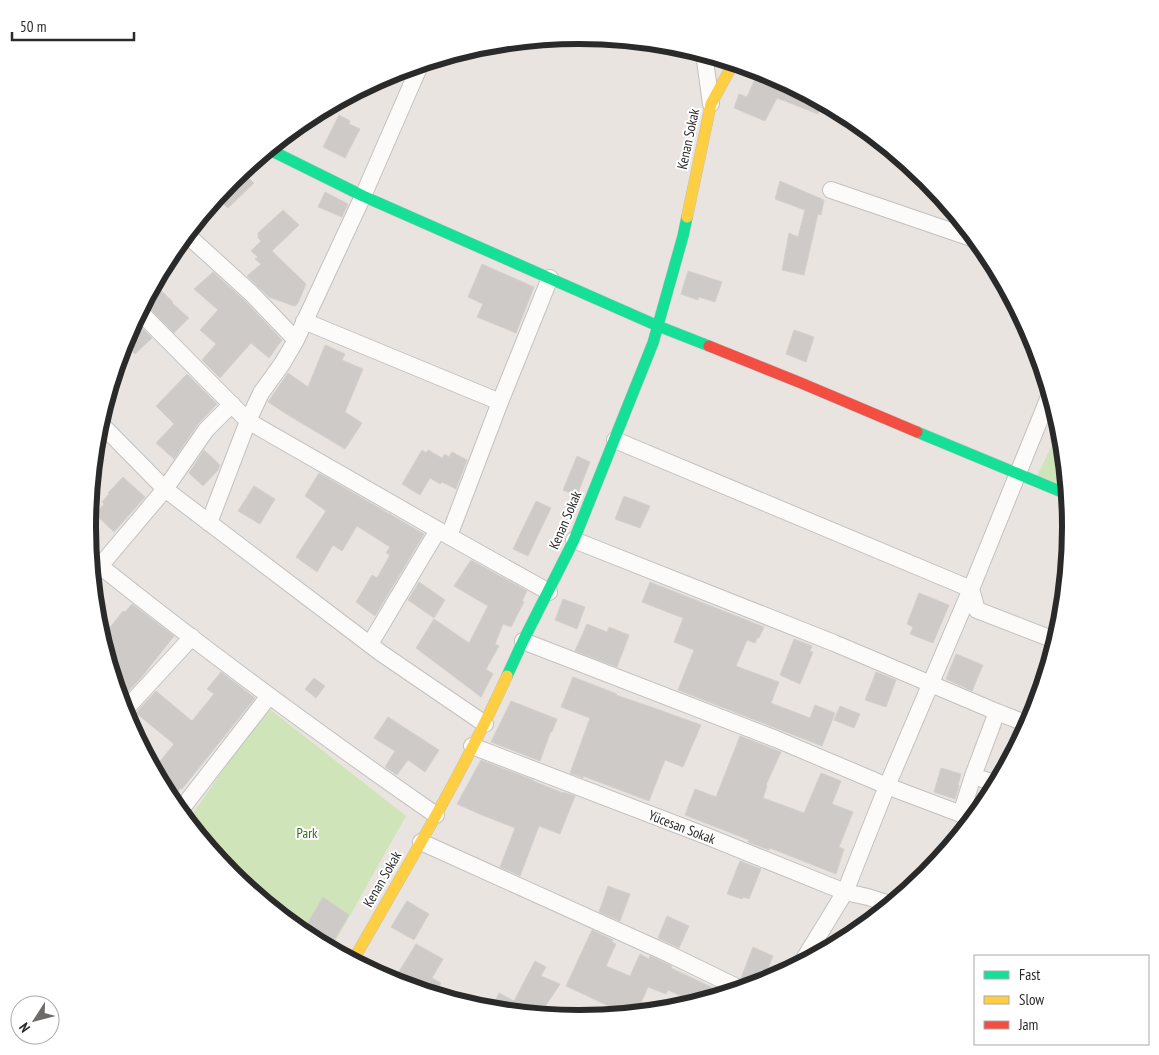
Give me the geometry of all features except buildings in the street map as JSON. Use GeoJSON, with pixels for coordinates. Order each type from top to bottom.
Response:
{"type":"FeatureCollection","features":[{"type":"Feature","properties":{"kind":"street"},"geometry":{"type":"LineString","coordinates":[[705,60],[711,104]]}},
{"type":"Feature","properties":{"kind":"street","name":"Kenan Sokak"},"geometry":{"type":"LineString","coordinates":[[356,956],[436,816],[485,724],[523,641],[574,540],[653,343],[683,236],[711,104],[731,68]]}},
{"type":"Feature","properties":{"kind":"street"},"geometry":{"type":"LineString","coordinates":[[209,523],[248,421],[261,393],[282,364],[296,340],[363,196],[417,72]]}},
{"type":"Feature","properties":{"kind":"street"},"geometry":{"type":"LineString","coordinates":[[275,152],[363,196],[658,326],[801,383],[1062,492]]}},
{"type":"Feature","properties":{"kind":"street"},"geometry":{"type":"LineString","coordinates":[[830,190],[965,236]]}},
{"type":"Feature","properties":{"kind":"street"},"geometry":{"type":"LineString","coordinates":[[192,239],[250,293],[296,340]]}},
{"type":"Feature","properties":{"kind":"street"},"geometry":{"type":"LineString","coordinates":[[370,644],[443,533],[500,402],[550,278]]}},
{"type":"Feature","properties":{"kind":"street"},"geometry":{"type":"LineString","coordinates":[[145,316],[248,421],[549,592]]}},
{"type":"Feature","properties":{"kind":"street"},"geometry":{"type":"LineString","coordinates":[[304,322],[500,402]]}},
{"type":"Feature","properties":{"kind":"street"},"geometry":{"type":"LineString","coordinates":[[808,953],[845,892],[887,786],[971,589],[1047,402]]}},
{"type":"Feature","properties":{"kind":"street"},"geometry":{"type":"LineString","coordinates":[[98,569],[166,489],[206,430],[232,404]]}},
{"type":"Feature","properties":{"kind":"street"},"geometry":{"type":"LineString","coordinates":[[106,429],[166,489],[209,523],[370,644],[485,724]]}},
{"type":"Feature","properties":{"kind":"street"},"geometry":{"type":"LineString","coordinates":[[614,440],[971,589]]}},
{"type":"Feature","properties":{"kind":"street"},"geometry":{"type":"LineString","coordinates":[[574,540],[834,643],[1022,721]]}},
{"type":"Feature","properties":{"kind":"street"},"geometry":{"type":"LineString","coordinates":[[98,573],[192,637],[269,696],[436,816]]}},
{"type":"Feature","properties":{"kind":"street"},"geometry":{"type":"LineString","coordinates":[[971,589],[977,610],[1050,638]]}},
{"type":"Feature","properties":{"kind":"street"},"geometry":{"type":"LineString","coordinates":[[130,705],[192,637]]}},
{"type":"Feature","properties":{"kind":"street"},"geometry":{"type":"LineString","coordinates":[[523,641],[776,739],[887,786],[961,814],[997,712]]}},
{"type":"Feature","properties":{"kind":"street"},"geometry":{"type":"LineString","coordinates":[[184,806],[269,696]]}},
{"type":"Feature","properties":{"kind":"street","name":"Yücesan Sokak"},"geometry":{"type":"LineString","coordinates":[[472,746],[704,835],[845,892],[885,902]]}},
{"type":"Feature","properties":{"kind":"street"},"geometry":{"type":"LineString","coordinates":[[973,776],[991,782]]}},
{"type":"Feature","properties":{"kind":"street"},"geometry":{"type":"LineString","coordinates":[[421,842],[669,954],[735,986]]}},
{"type":"Feature","properties":{"kind":"green space"},"geometry":{"type":"Polygon","coordinates":[[[1055,439],[1061,486],[1037,476],[1055,439]]]}},
{"type":"Feature","properties":{"kind":"green space","name":"Park"},"geometry":{"type":"Polygon","coordinates":[[[267,707],[406,816],[334,944],[285,911],[237,870],[191,816],[267,707]]]}},
{"type":"Feature","properties":{"kind":"traffic: fast"},"geometry":{"type":"LineString","coordinates":[[275,152],[363,196],[658,326],[709,346]]}},
{"type":"Feature","properties":{"kind":"traffic: fast"},"geometry":{"type":"LineString","coordinates":[[507,676],[574,540],[653,343],[687,217]]}},
{"type":"Feature","properties":{"kind":"traffic: fast"},"geometry":{"type":"LineString","coordinates":[[917,432],[1062,492]]}},
{"type":"Feature","properties":{"kind":"traffic: slow"},"geometry":{"type":"LineString","coordinates":[[687,217],[711,104],[731,68]]}},
{"type":"Feature","properties":{"kind":"traffic: slow"},"geometry":{"type":"LineString","coordinates":[[356,956],[452,785],[507,676]]}},
{"type":"Feature","properties":{"kind":"traffic: jam"},"geometry":{"type":"LineString","coordinates":[[709,346],[917,432]]}}]}
